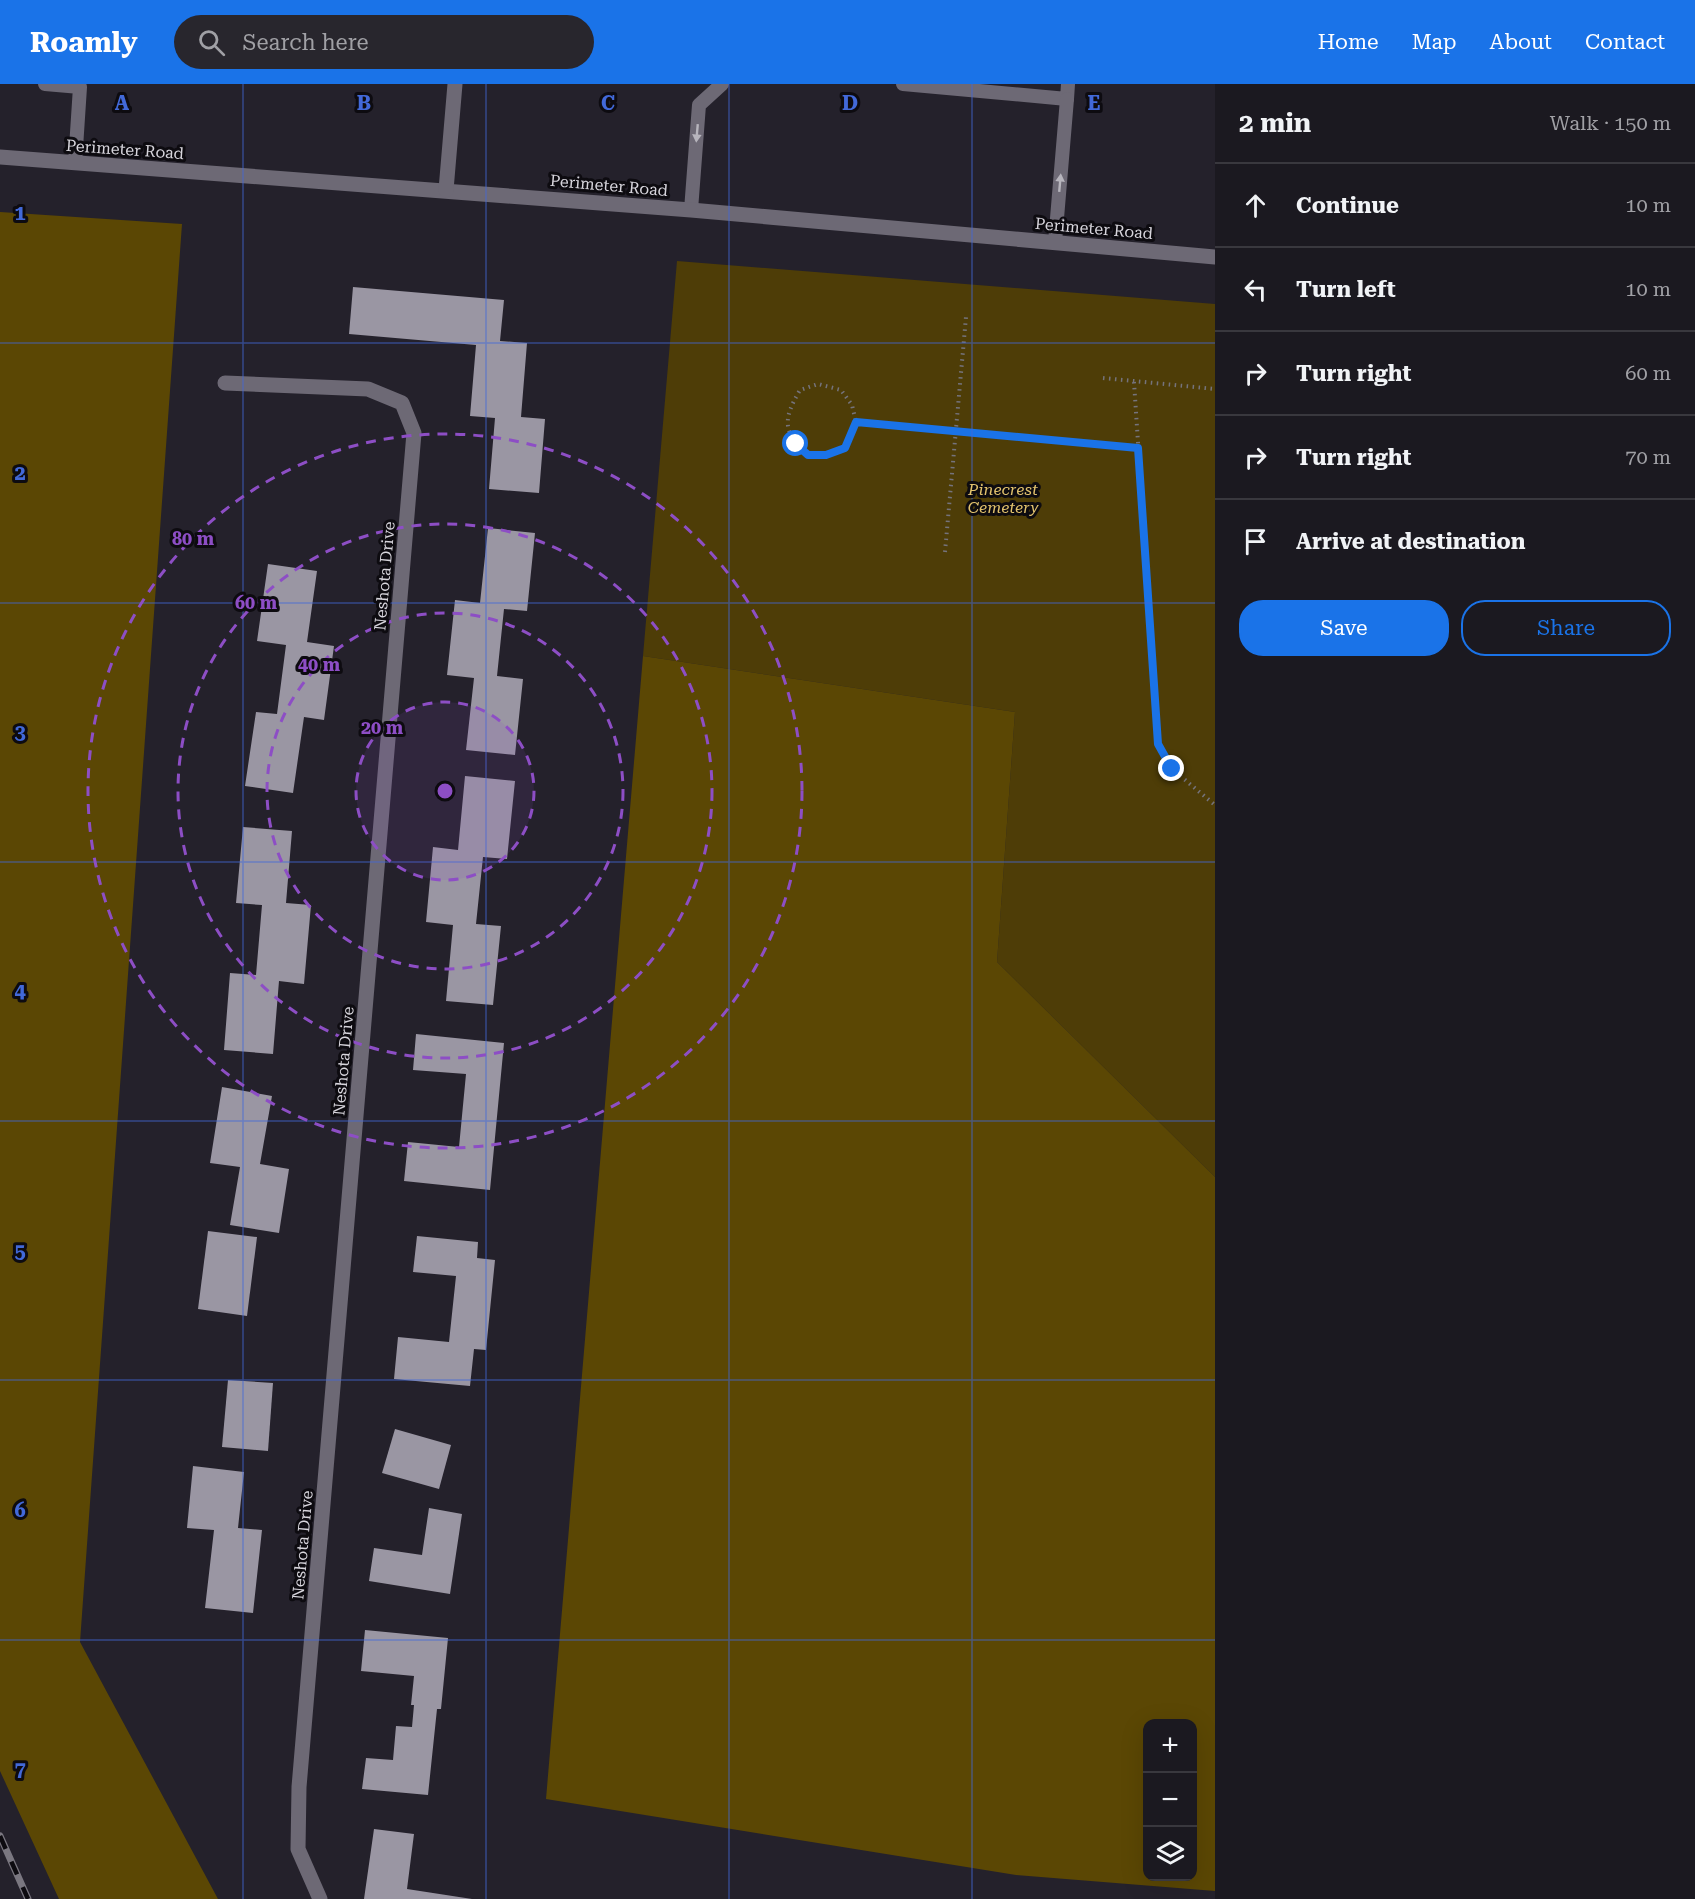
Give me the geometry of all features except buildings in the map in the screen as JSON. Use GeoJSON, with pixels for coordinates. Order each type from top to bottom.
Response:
{"type":"FeatureCollection","features":[{"type":"Feature","properties":{"kind":"street"},"geometry":{"type":"LineString","coordinates":[[446,190],[455,84]]}},
{"type":"Feature","properties":{"kind":"street","name":"Perimeter Road"},"geometry":{"type":"LineString","coordinates":[[0,157],[691,210],[1215,257]]}},
{"type":"Feature","properties":{"kind":"street","name":"Neshota Drive"},"geometry":{"type":"LineString","coordinates":[[225,383],[368,389],[402,403],[414,433],[299,1787],[298,1849],[321,1899]]}},
{"type":"Feature","properties":{"kind":"lane"},"geometry":{"type":"LineString","coordinates":[[45,84],[80,87],[75,163]]}},
{"type":"Feature","properties":{"kind":"lane"},"geometry":{"type":"LineString","coordinates":[[691,210],[699,105],[722,84]]}},
{"type":"Feature","properties":{"kind":"lane"},"geometry":{"type":"LineString","coordinates":[[903,84],[1067,99]]}},
{"type":"Feature","properties":{"kind":"lane"},"geometry":{"type":"LineString","coordinates":[[1055,242],[1068,84]]}},
{"type":"Feature","properties":{"kind":"path"},"geometry":{"type":"LineString","coordinates":[[945,552],[966,317]]}},
{"type":"Feature","properties":{"kind":"path"},"geometry":{"type":"LineString","coordinates":[[1103,378],[1215,388]]}},
{"type":"Feature","properties":{"kind":"path"},"geometry":{"type":"LineString","coordinates":[[1134,382],[1158,744],[1172,769],[1215,805]]}},
{"type":"Feature","properties":{"kind":"path"},"geometry":{"type":"LineString","coordinates":[[818,384],[841,390],[852,405],[856,422],[845,448],[826,455],[808,455],[796,444],[787,428],[790,407],[800,390],[818,384]]}},
{"type":"Feature","properties":{"kind":"path"},"geometry":{"type":"LineString","coordinates":[[856,422],[1138,448]]}},
{"type":"Feature","properties":{"kind":"green space","name":"Pinecrest Cemetery"},"geometry":{"type":"Polygon","coordinates":[[[677,261],[1215,304],[1215,1177],[997,962],[1015,712],[643,656],[677,261]]]}},
{"type":"Feature","properties":{"kind":"shaded area"},"geometry":{"type":"Polygon","coordinates":[[[0,212],[182,224],[80,1642],[218,1899],[59,1899],[0,1771],[0,212]]]}},
{"type":"Feature","properties":{"kind":"shaded area"},"geometry":{"type":"Polygon","coordinates":[[[643,656],[1015,712],[997,962],[1215,1177],[1215,1891],[1016,1875],[546,1799],[643,656]]]}},
{"type":"Feature","properties":{"kind":"railway"},"geometry":{"type":"LineString","coordinates":[[0,1836],[28,1899]]}},
{"type":"Feature","properties":{"kind":"route"},"geometry":{"type":"LineString","coordinates":[[796,444],[808,455],[826,455],[845,448],[856,422],[1138,448],[1158,744],[1172,769]]}}]}
